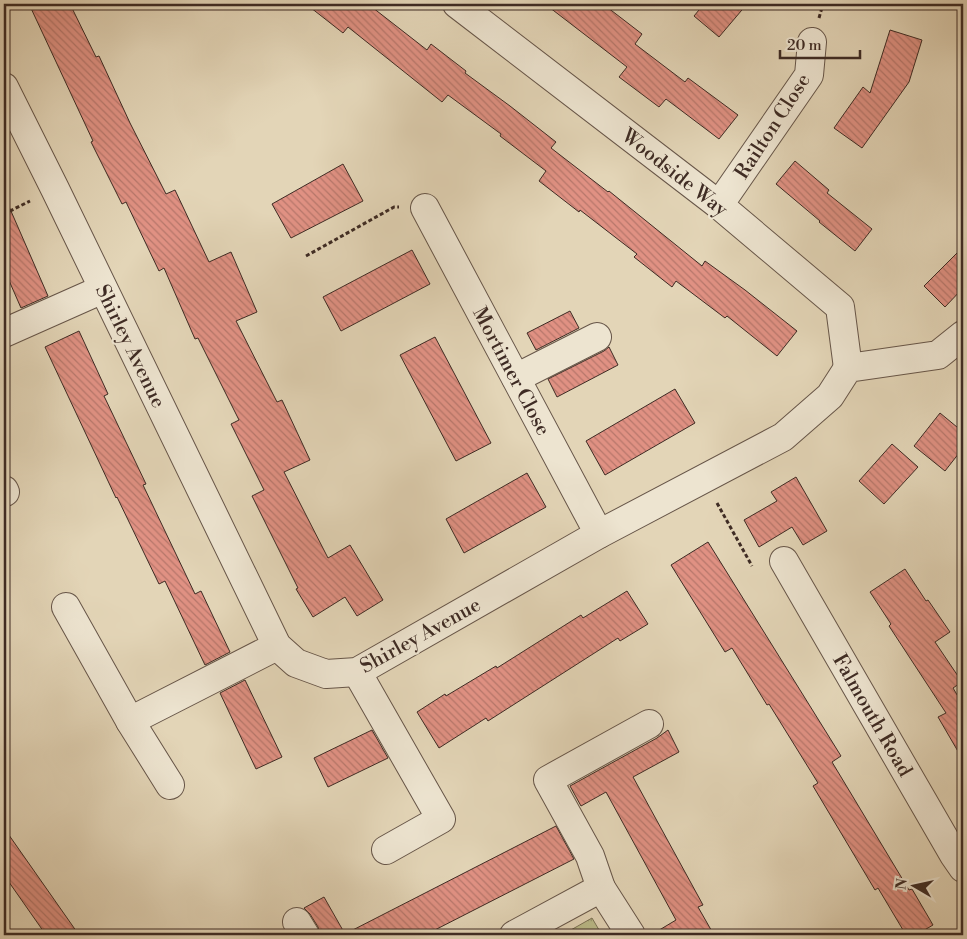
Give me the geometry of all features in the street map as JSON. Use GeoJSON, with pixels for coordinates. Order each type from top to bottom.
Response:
{"type":"FeatureCollection","features":[{"type":"Feature","properties":{"kind":"street","name":"Woodside Way"},"geometry":{"type":"LineString","coordinates":[[457,4],[719,206],[840,306],[848,368]]}},
{"type":"Feature","properties":{"kind":"street","name":"Railton Close"},"geometry":{"type":"LineString","coordinates":[[719,206],[810,76],[812,42]]}},
{"type":"Feature","properties":{"kind":"street","name":"Shirley Avenue"},"geometry":{"type":"LineString","coordinates":[[4,87],[55,188],[277,646],[296,663],[326,674],[357,672],[599,534],[783,437],[830,396],[848,368]]}},
{"type":"Feature","properties":{"kind":"street","name":"Mortimer Close"},"geometry":{"type":"LineString","coordinates":[[425,208],[599,534]]}},
{"type":"Feature","properties":{"kind":"street"},"geometry":{"type":"LineString","coordinates":[[4,333],[103,289]]}},
{"type":"Feature","properties":{"kind":"street"},"geometry":{"type":"LineString","coordinates":[[848,368],[938,355],[963,335]]}},
{"type":"Feature","properties":{"kind":"street"},"geometry":{"type":"LineString","coordinates":[[516,378],[597,337]]}},
{"type":"Feature","properties":{"kind":"street","name":"Falmouth Road"},"geometry":{"type":"LineString","coordinates":[[784,561],[963,868]]}},
{"type":"Feature","properties":{"kind":"street"},"geometry":{"type":"LineString","coordinates":[[66,607],[130,721],[170,785]]}},
{"type":"Feature","properties":{"kind":"street"},"geometry":{"type":"LineString","coordinates":[[130,721],[277,646]]}},
{"type":"Feature","properties":{"kind":"street"},"geometry":{"type":"LineString","coordinates":[[357,672],[441,819],[386,850]]}},
{"type":"Feature","properties":{"kind":"street"},"geometry":{"type":"LineString","coordinates":[[631,935],[601,888],[590,856],[548,780],[649,724]]}},
{"type":"Feature","properties":{"kind":"street"},"geometry":{"type":"LineString","coordinates":[[514,935],[601,888]]}},
{"type":"Feature","properties":{"kind":"path"},"geometry":{"type":"LineString","coordinates":[[306,256],[394,207],[425,208]]}},
{"type":"Feature","properties":{"kind":"path"},"geometry":{"type":"LineString","coordinates":[[717,502],[752,566]]}},
{"type":"Feature","properties":{"kind":"green space"},"geometry":{"type":"Polygon","coordinates":[[[592,918],[602,935],[562,935],[592,918]]]}},
{"type":"Feature","properties":{"kind":"building"},"geometry":{"type":"Polygon","coordinates":[[[29,4],[70,4],[96,57],[99,56],[166,194],[175,190],[209,262],[231,252],[257,312],[236,321],[277,402],[282,400],[310,460],[284,472],[328,558],[350,545],[383,600],[357,616],[345,597],[313,617],[296,589],[298,588],[252,496],[264,490],[231,424],[239,420],[198,338],[195,339],[164,268],[159,271],[126,202],[122,204],[91,142],[93,141],[29,4]]]}},
{"type":"Feature","properties":{"kind":"building"},"geometry":{"type":"Polygon","coordinates":[[[306,4],[368,4],[427,50],[431,44],[466,71],[465,73],[556,142],[551,148],[609,191],[702,266],[705,261],[797,331],[777,356],[727,316],[725,318],[676,281],[672,287],[634,257],[637,254],[539,181],[546,171],[500,136],[501,134],[448,95],[442,102],[348,27],[343,33],[306,4]]]}},
{"type":"Feature","properties":{"kind":"building"},"geometry":{"type":"Polygon","coordinates":[[[545,4],[603,4],[642,34],[635,44],[685,82],[688,78],[738,115],[719,139],[666,99],[659,107],[619,77],[627,67],[545,4]]]}},
{"type":"Feature","properties":{"kind":"building"},"geometry":{"type":"Polygon","coordinates":[[[704,4],[747,4],[719,37],[694,16],[704,4]]]}},
{"type":"Feature","properties":{"kind":"building"},"geometry":{"type":"Polygon","coordinates":[[[890,30],[922,40],[909,82],[862,148],[834,128],[863,87],[870,93],[890,30]]]}},
{"type":"Feature","properties":{"kind":"building"},"geometry":{"type":"Polygon","coordinates":[[[795,161],[829,190],[827,193],[872,229],[855,251],[776,184],[795,161]]]}},
{"type":"Feature","properties":{"kind":"building"},"geometry":{"type":"Polygon","coordinates":[[[343,164],[363,201],[291,238],[272,204],[343,164]]]}},
{"type":"Feature","properties":{"kind":"building"},"geometry":{"type":"Polygon","coordinates":[[[4,195],[48,296],[21,308],[4,269],[4,195]]]}},
{"type":"Feature","properties":{"kind":"building"},"geometry":{"type":"Polygon","coordinates":[[[963,247],[963,288],[945,307],[924,286],[963,247]]]}},
{"type":"Feature","properties":{"kind":"building"},"geometry":{"type":"Polygon","coordinates":[[[412,250],[430,284],[341,331],[323,297],[412,250]]]}},
{"type":"Feature","properties":{"kind":"building"},"geometry":{"type":"Polygon","coordinates":[[[570,311],[579,328],[536,350],[527,333],[570,311]]]}},
{"type":"Feature","properties":{"kind":"building"},"geometry":{"type":"Polygon","coordinates":[[[79,331],[108,394],[104,396],[146,484],[143,485],[195,594],[201,591],[230,652],[205,665],[165,581],[159,584],[45,347],[79,331]]]}},
{"type":"Feature","properties":{"kind":"building"},"geometry":{"type":"Polygon","coordinates":[[[435,337],[491,443],[456,461],[400,355],[435,337]]]}},
{"type":"Feature","properties":{"kind":"building"},"geometry":{"type":"Polygon","coordinates":[[[609,347],[618,365],[557,397],[548,379],[609,347]]]}},
{"type":"Feature","properties":{"kind":"building"},"geometry":{"type":"Polygon","coordinates":[[[675,389],[695,423],[605,475],[586,441],[675,389]]]}},
{"type":"Feature","properties":{"kind":"building"},"geometry":{"type":"Polygon","coordinates":[[[940,413],[963,432],[963,448],[945,471],[914,446],[940,413]]]}},
{"type":"Feature","properties":{"kind":"building"},"geometry":{"type":"Polygon","coordinates":[[[892,444],[918,467],[884,504],[859,481],[892,444]]]}},
{"type":"Feature","properties":{"kind":"building"},"geometry":{"type":"Polygon","coordinates":[[[527,473],[546,507],[464,553],[446,519],[527,473]]]}},
{"type":"Feature","properties":{"kind":"building"},"geometry":{"type":"Polygon","coordinates":[[[796,477],[827,531],[803,545],[792,527],[759,547],[744,520],[777,501],[771,492],[796,477]]]}},
{"type":"Feature","properties":{"kind":"building"},"geometry":{"type":"Polygon","coordinates":[[[708,542],[841,756],[832,762],[909,890],[912,889],[933,925],[916,935],[906,935],[878,888],[875,890],[813,786],[818,783],[769,704],[767,705],[732,648],[725,652],[671,565],[708,542]]]}},
{"type":"Feature","properties":{"kind":"building"},"geometry":{"type":"Polygon","coordinates":[[[905,569],[926,601],[928,600],[950,632],[935,642],[962,682],[953,688],[963,702],[963,760],[938,717],[946,713],[889,626],[891,624],[870,592],[905,569]]]}},
{"type":"Feature","properties":{"kind":"building"},"geometry":{"type":"Polygon","coordinates":[[[627,591],[648,624],[620,641],[618,638],[488,721],[486,718],[439,748],[417,712],[445,694],[446,696],[496,666],[497,668],[581,615],[583,618],[627,591]]]}},
{"type":"Feature","properties":{"kind":"building"},"geometry":{"type":"Polygon","coordinates":[[[245,680],[282,757],[256,769],[220,693],[245,680]]]}},
{"type":"Feature","properties":{"kind":"building"},"geometry":{"type":"Polygon","coordinates":[[[372,730],[388,758],[328,787],[314,758],[372,730]]]}},
{"type":"Feature","properties":{"kind":"building"},"geometry":{"type":"Polygon","coordinates":[[[668,730],[679,752],[633,777],[703,905],[698,907],[714,935],[651,935],[676,920],[606,792],[581,806],[570,786],[668,730]]]}},
{"type":"Feature","properties":{"kind":"building"},"geometry":{"type":"Polygon","coordinates":[[[556,826],[574,859],[425,935],[321,935],[310,914],[304,908],[324,897],[345,934],[556,826]]]}},
{"type":"Feature","properties":{"kind":"building"},"geometry":{"type":"Polygon","coordinates":[[[4,828],[79,935],[46,935],[4,875],[4,828]]]}}]}
